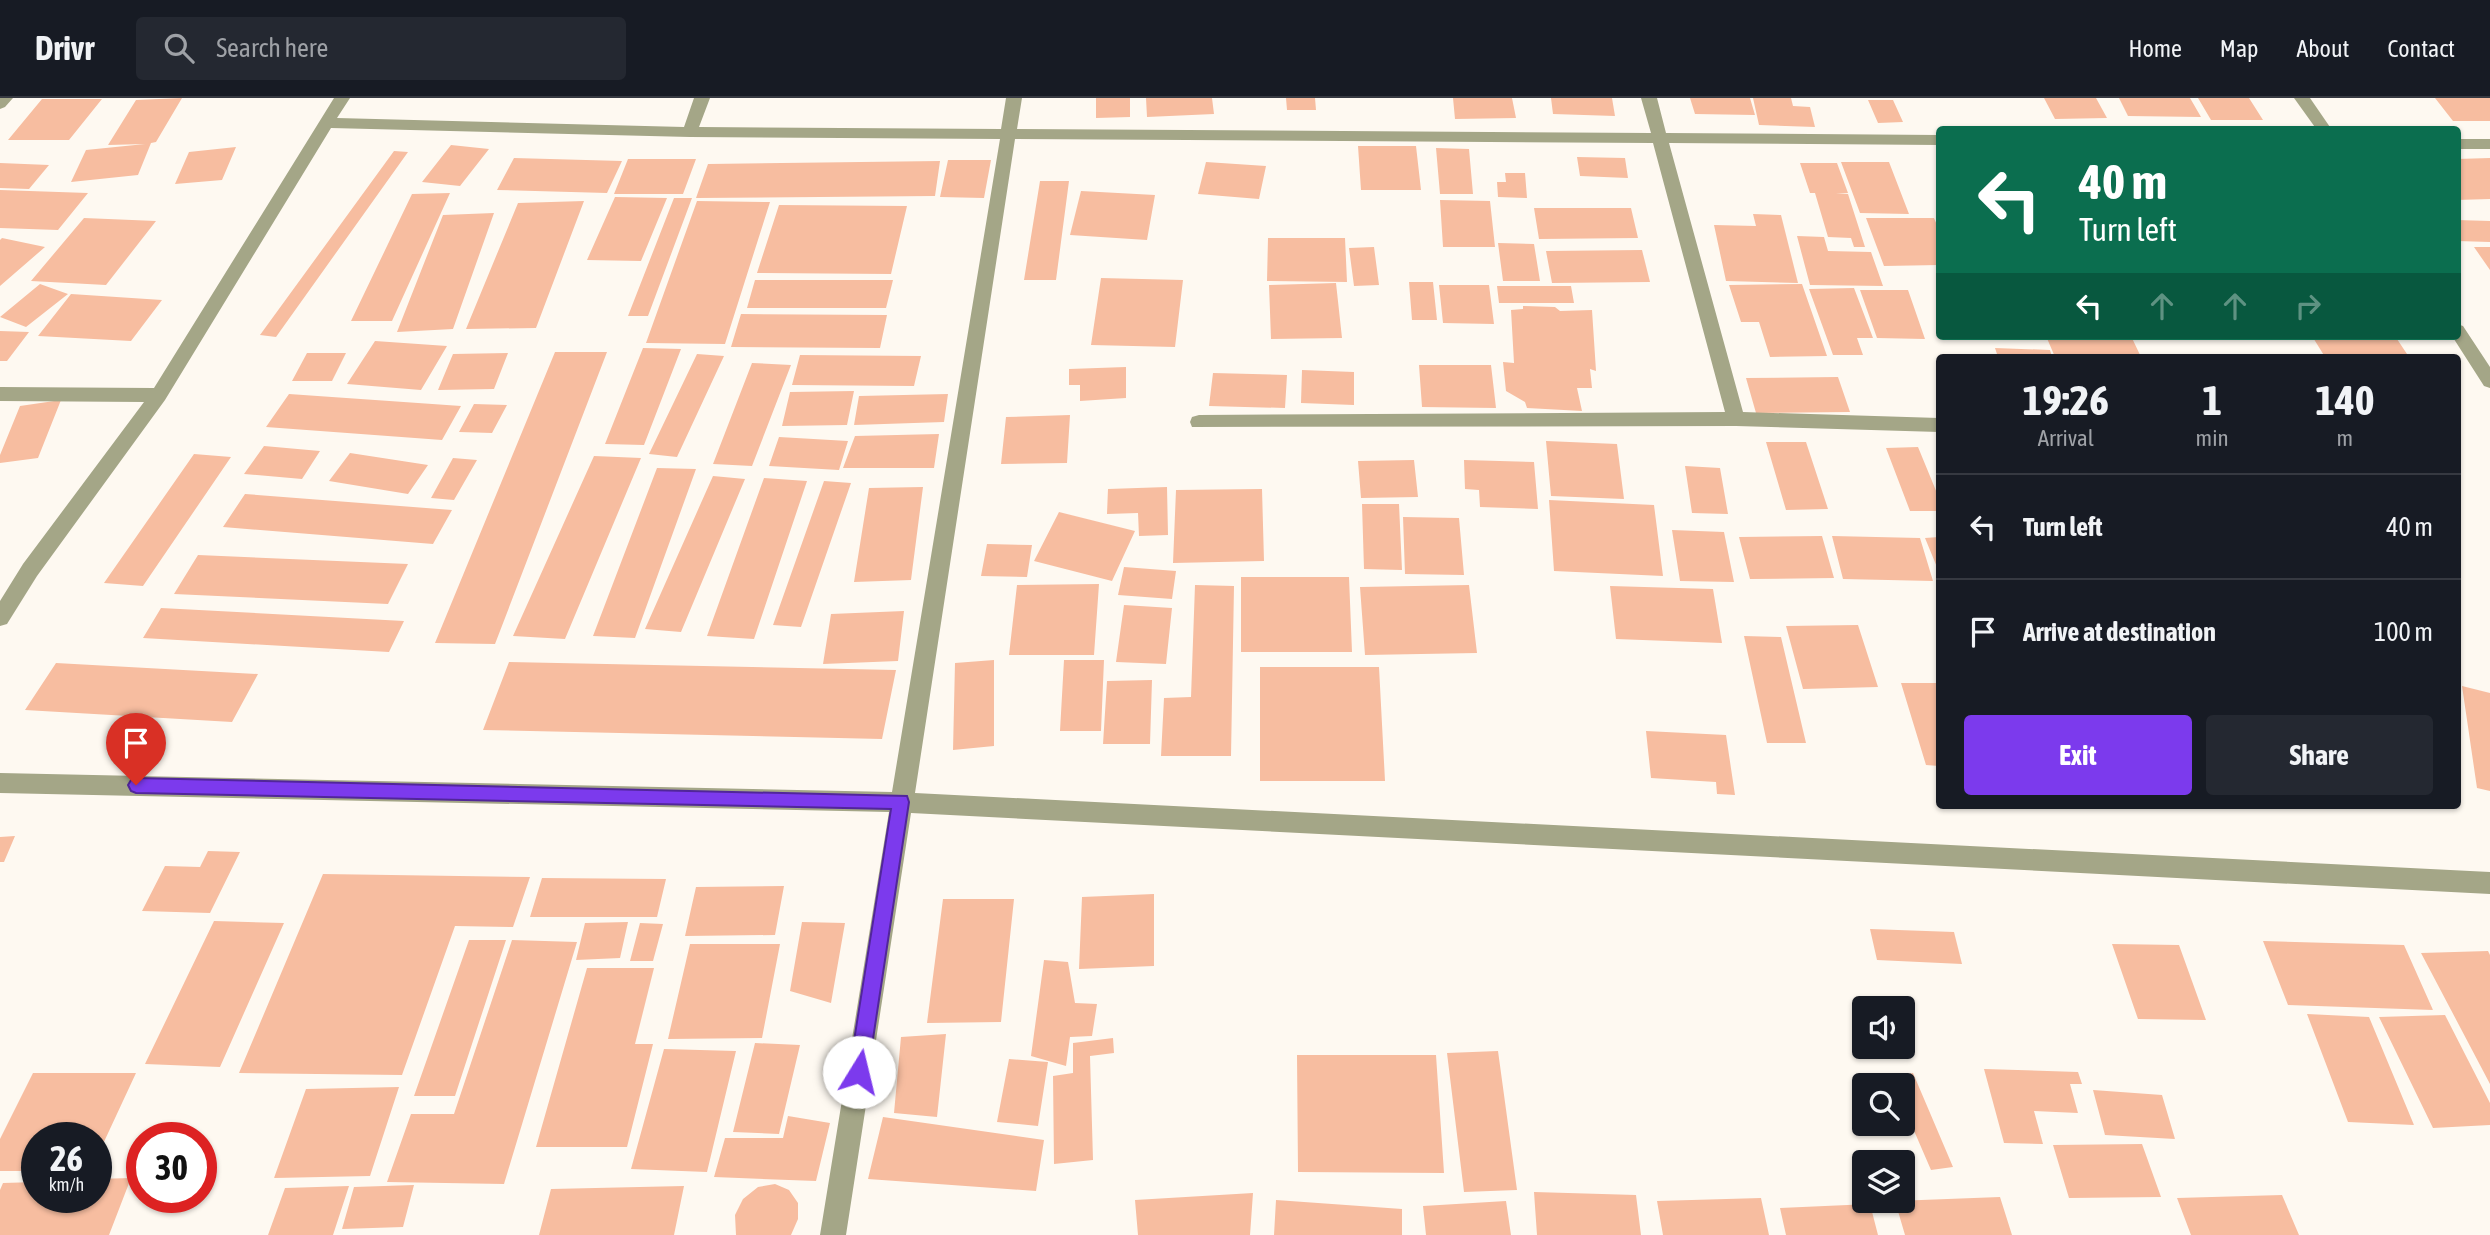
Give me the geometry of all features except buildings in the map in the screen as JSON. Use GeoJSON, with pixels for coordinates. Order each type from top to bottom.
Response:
{"type":"FeatureCollection","features":[{"type":"Feature","properties":{"kind":"street"},"geometry":{"type":"LineString","coordinates":[[0,104],[5,98]]}},
{"type":"Feature","properties":{"kind":"street"},"geometry":{"type":"LineString","coordinates":[[0,618],[30,570],[159,395],[342,98]]}},
{"type":"Feature","properties":{"kind":"street"},"geometry":{"type":"LineString","coordinates":[[690,132],[702,98]]}},
{"type":"Feature","properties":{"kind":"street"},"geometry":{"type":"LineString","coordinates":[[833,1235],[1014,98]]}},
{"type":"Feature","properties":{"kind":"street"},"geometry":{"type":"LineString","coordinates":[[1649,98],[1736,419]]}},
{"type":"Feature","properties":{"kind":"street"},"geometry":{"type":"LineString","coordinates":[[2302,98],[2322,126]]}},
{"type":"Feature","properties":{"kind":"street"},"geometry":{"type":"LineString","coordinates":[[327,123],[690,132],[1936,140]]}},
{"type":"Feature","properties":{"kind":"street"},"geometry":{"type":"LineString","coordinates":[[2461,144],[2490,144]]}},
{"type":"Feature","properties":{"kind":"street"},"geometry":{"type":"LineString","coordinates":[[2461,336],[2490,381]]}},
{"type":"Feature","properties":{"kind":"street"},"geometry":{"type":"LineString","coordinates":[[0,394],[159,395]]}},
{"type":"Feature","properties":{"kind":"street"},"geometry":{"type":"LineString","coordinates":[[1199,422],[1736,419],[1936,425]]}},
{"type":"Feature","properties":{"kind":"street"},"geometry":{"type":"LineString","coordinates":[[0,783],[901,802],[2490,883]]}},
{"type":"Feature","properties":{"kind":"route"},"geometry":{"type":"LineString","coordinates":[[136,785],[901,802],[859,1072]]}}]}
